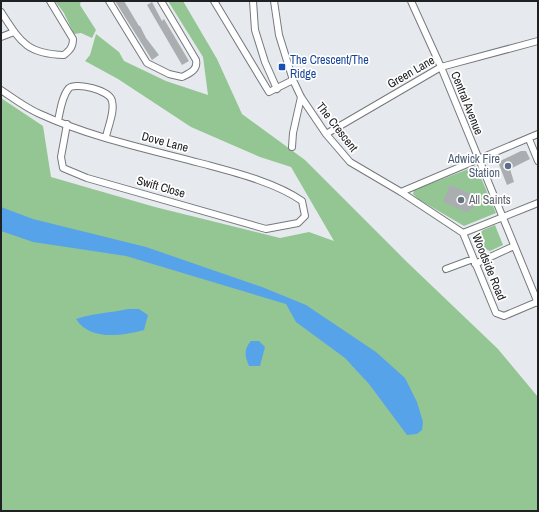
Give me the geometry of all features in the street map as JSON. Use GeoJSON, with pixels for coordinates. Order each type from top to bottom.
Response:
{"type":"FeatureCollection","features":[{"type":"Feature","properties":{"kind":"street"},"geometry":{"type":"LineString","coordinates":[[1,12],[24,44],[39,52],[53,55],[64,55],[70,50],[73,44],[73,39],[50,1]]}},
{"type":"Feature","properties":{"kind":"street"},"geometry":{"type":"LineString","coordinates":[[109,1],[147,63],[154,68],[182,77],[194,70],[197,65],[196,60],[160,1]]}},
{"type":"Feature","properties":{"kind":"street"},"geometry":{"type":"LineString","coordinates":[[214,1],[269,92],[293,80]]}},
{"type":"Feature","properties":{"kind":"street"},"geometry":{"type":"LineString","coordinates":[[253,1],[255,30],[265,62],[277,89]]}},
{"type":"Feature","properties":{"kind":"street","name":"The Crescent"},"geometry":{"type":"LineString","coordinates":[[274,1],[279,35],[293,80],[301,97],[326,134],[350,162],[401,192],[463,233]]}},
{"type":"Feature","properties":{"kind":"street","name":"Central Avenue"},"geometry":{"type":"LineString","coordinates":[[411,1],[441,67],[538,302]]}},
{"type":"Feature","properties":{"kind":"street"},"geometry":{"type":"LineString","coordinates":[[1,37],[14,32]]}},
{"type":"Feature","properties":{"kind":"street","name":"Green Lane"},"geometry":{"type":"LineString","coordinates":[[326,134],[441,67],[538,41]]}},
{"type":"Feature","properties":{"kind":"street"},"geometry":{"type":"LineString","coordinates":[[58,121],[66,93],[70,87],[75,85],[106,92],[111,96],[113,102],[106,137]]}},
{"type":"Feature","properties":{"kind":"street","name":"Dove Lane"},"geometry":{"type":"LineString","coordinates":[[1,90],[39,114],[58,121],[106,137],[233,172],[292,194],[302,201],[305,210],[305,216],[298,223]]}},
{"type":"Feature","properties":{"kind":"street"},"geometry":{"type":"LineString","coordinates":[[292,147],[293,133],[301,97]]}},
{"type":"Feature","properties":{"kind":"street","name":"Swift Close"},"geometry":{"type":"LineString","coordinates":[[67,124],[61,158],[63,168],[87,178],[266,229],[298,223]]}},
{"type":"Feature","properties":{"kind":"street"},"geometry":{"type":"LineString","coordinates":[[401,192],[538,134]]}},
{"type":"Feature","properties":{"kind":"street"},"geometry":{"type":"LineString","coordinates":[[529,138],[538,160]]}},
{"type":"Feature","properties":{"kind":"street"},"geometry":{"type":"LineString","coordinates":[[463,233],[538,203]]}},
{"type":"Feature","properties":{"kind":"street","name":"Woodside Road"},"geometry":{"type":"LineString","coordinates":[[463,233],[496,313],[504,316],[538,302]]}},
{"type":"Feature","properties":{"kind":"street"},"geometry":{"type":"LineString","coordinates":[[446,269],[474,261],[514,246]]}},
{"type":"Feature","properties":{"kind":"green space"},"geometry":{"type":"Polygon","coordinates":[[[55,1],[81,1],[80,5],[96,30],[92,38],[81,33],[74,34],[64,13],[55,1]]]}},
{"type":"Feature","properties":{"kind":"green space"},"geometry":{"type":"Polygon","coordinates":[[[168,1],[183,1],[217,59],[242,114],[305,160],[408,263],[498,349],[538,397],[538,511],[1,511],[1,98],[43,126],[51,177],[155,207],[280,238],[309,232],[334,241],[291,167],[260,157],[191,127],[118,79],[85,61],[90,55],[96,34],[119,52],[124,61],[166,81],[208,95],[203,57],[168,1]]]}},
{"type":"Feature","properties":{"kind":"green space"},"geometry":{"type":"Polygon","coordinates":[[[476,166],[496,213],[464,226],[418,199],[413,194],[414,190],[476,166]]]}},
{"type":"Feature","properties":{"kind":"green space"},"geometry":{"type":"Polygon","coordinates":[[[495,225],[503,245],[490,251],[481,246],[478,236],[483,230],[495,225]]]}},
{"type":"Feature","properties":{"kind":"water"},"geometry":{"type":"Polygon","coordinates":[[[1,207],[33,219],[146,247],[262,287],[306,305],[376,352],[405,378],[417,402],[423,422],[422,430],[417,434],[407,435],[369,384],[345,358],[296,322],[286,304],[126,256],[33,242],[1,231],[1,207]]]}},
{"type":"Feature","properties":{"kind":"water"},"geometry":{"type":"Polygon","coordinates":[[[128,309],[139,309],[148,315],[144,330],[117,335],[98,334],[89,331],[76,319],[89,315],[128,309]]]}},
{"type":"Feature","properties":{"kind":"water"},"geometry":{"type":"Polygon","coordinates":[[[251,341],[259,341],[265,347],[260,366],[249,366],[246,350],[251,341]]]}},
{"type":"Feature","properties":{"kind":"building"},"geometry":{"type":"Polygon","coordinates":[[[115,1],[124,1],[146,38],[159,55],[152,60],[115,1]]]}},
{"type":"Feature","properties":{"kind":"building"},"geometry":{"type":"Polygon","coordinates":[[[152,2],[162,21],[164,19],[189,61],[182,65],[147,5],[152,2]]]}},
{"type":"Feature","properties":{"kind":"building","name":"Adwick Fire Station"},"geometry":{"type":"Polygon","coordinates":[[[521,151],[526,151],[530,159],[510,169],[514,182],[507,185],[498,162],[521,151]]]}},
{"type":"Feature","properties":{"kind":"building","name":"All Saints"},"geometry":{"type":"Polygon","coordinates":[[[450,185],[478,197],[473,209],[470,208],[468,213],[443,202],[450,185]]]}},
{"type":"Feature","properties":{"kind":"place","name":"The Crescent/The Ridge"},"geometry":{"type":"Point","coordinates":[282,67]}},
{"type":"Feature","properties":{"kind":"place","name":"Adwick Fire Station"},"geometry":{"type":"Point","coordinates":[508,166]}},
{"type":"Feature","properties":{"kind":"place","name":"All Saints"},"geometry":{"type":"Point","coordinates":[461,200]}}]}
